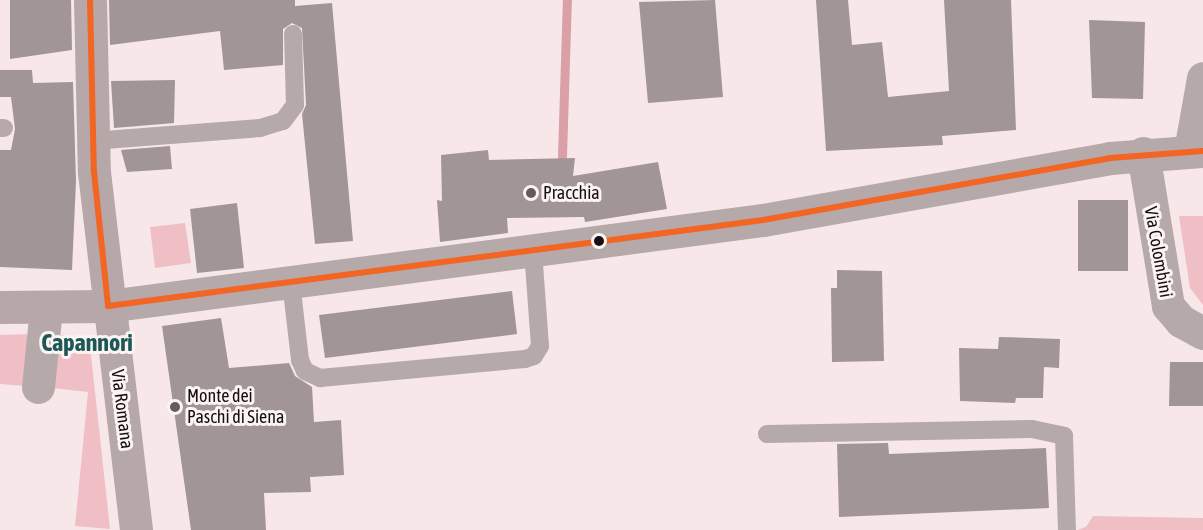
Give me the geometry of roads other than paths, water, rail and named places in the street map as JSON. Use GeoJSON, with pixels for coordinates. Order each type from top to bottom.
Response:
{"type":"FeatureCollection","features":[{"type":"Feature","properties":{"kind":"street","name":"Via Romana"},"geometry":{"type":"LineString","coordinates":[[90,0],[92,141],[108,306],[136,530]]}},
{"type":"Feature","properties":{"kind":"street"},"geometry":{"type":"LineString","coordinates":[[0,308],[108,306],[533,251],[829,209],[1143,153],[1196,151],[1203,78]]}},
{"type":"Feature","properties":{"kind":"street","name":"Via Colombini"},"geometry":{"type":"LineString","coordinates":[[1143,153],[1168,306],[1181,321],[1203,333]]}},
{"type":"Feature","properties":{"kind":"street"},"geometry":{"type":"LineString","coordinates":[[38,387],[46,308]]}},
{"type":"Feature","properties":{"kind":"lane"},"geometry":{"type":"LineString","coordinates":[[92,141],[260,128],[283,121],[295,105],[293,34]]}},
{"type":"Feature","properties":{"kind":"lane"},"geometry":{"type":"LineString","coordinates":[[291,282],[300,360],[305,371],[320,378],[525,359],[534,356],[540,346],[533,251]]}},
{"type":"Feature","properties":{"kind":"lane"},"geometry":{"type":"LineString","coordinates":[[767,434],[1032,429],[1064,436],[1067,530]]}},
{"type":"Feature","properties":{"kind":"waterway"},"geometry":{"type":"LineString","coordinates":[[562,156],[567,0]]}},
{"type":"Feature","properties":{"kind":"place","name":"Pracchia"},"geometry":{"type":"Point","coordinates":[531,193]}},
{"type":"Feature","properties":{"kind":"place","name":"Monte dei Paschi di Siena"},"geometry":{"type":"Point","coordinates":[175,407]}},
{"type":"Feature","properties":{"kind":"district","name":"Capannori"},"geometry":{"type":"Point","coordinates":[87,343]}}]}
